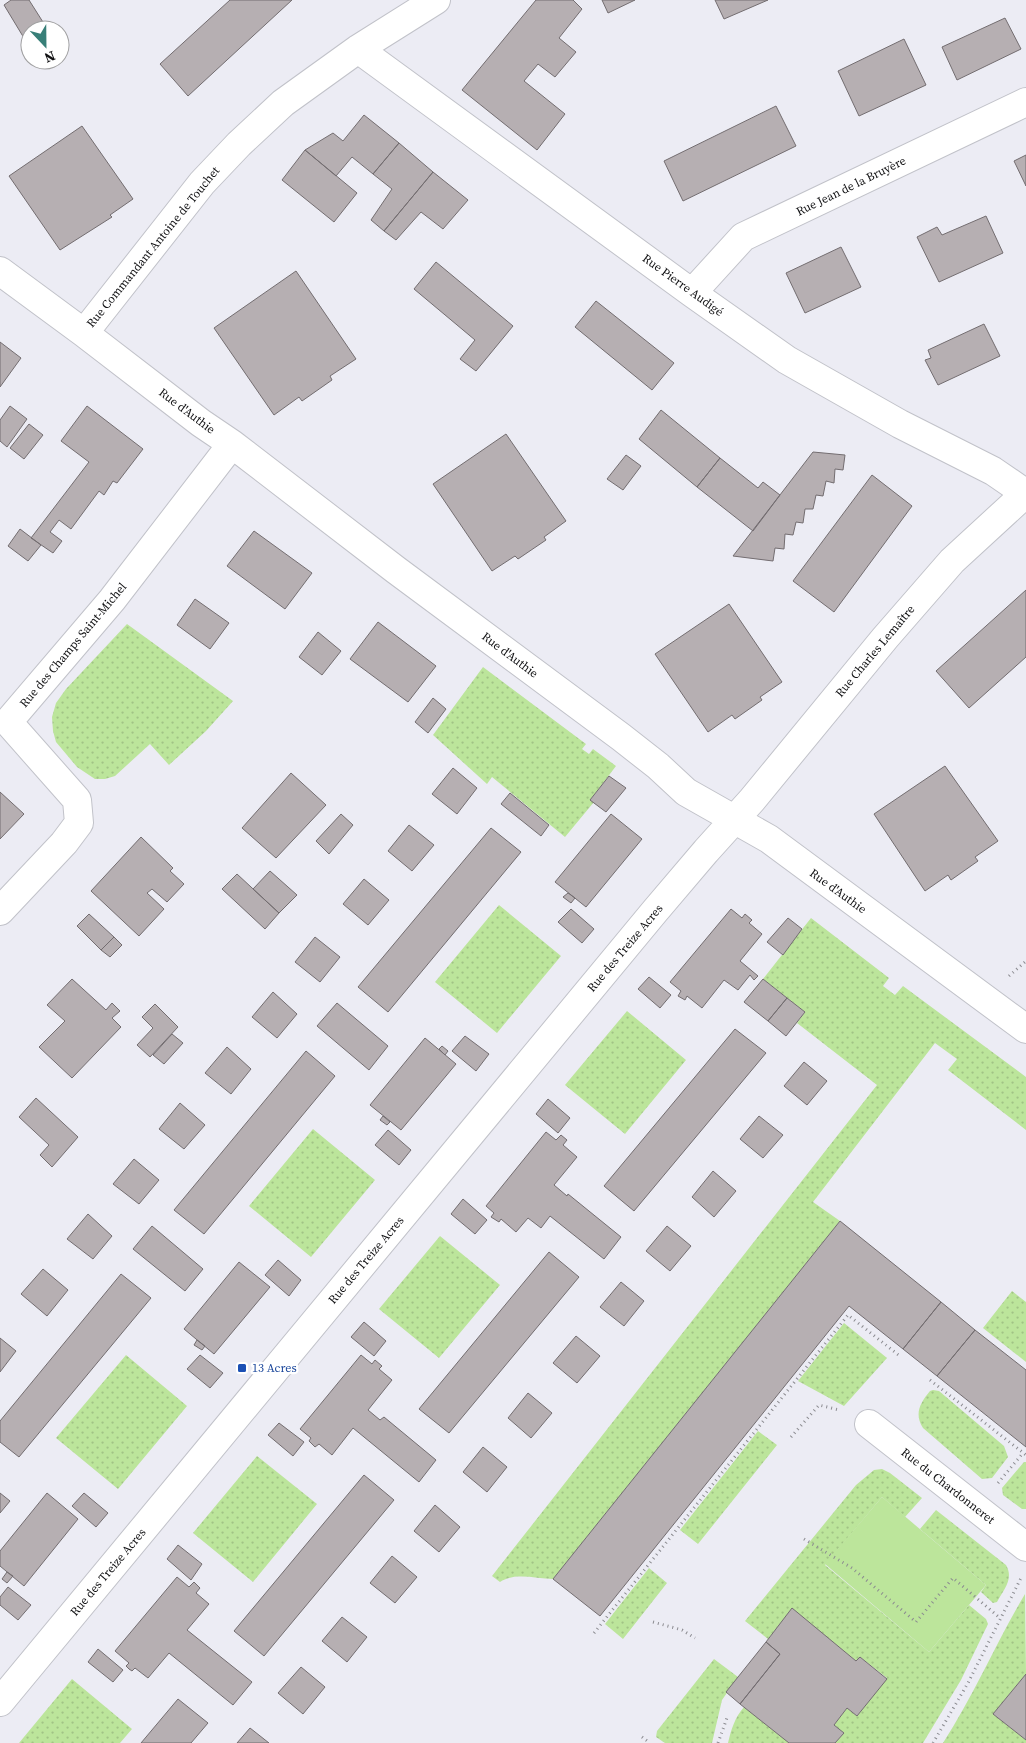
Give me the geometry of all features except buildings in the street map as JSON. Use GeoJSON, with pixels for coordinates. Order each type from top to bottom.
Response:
{"type":"FeatureCollection","features":[{"type":"Feature","properties":{"kind":"street","name":"Rue Commandant Antoine de Touchet"},"geometry":{"type":"LineString","coordinates":[[84,332],[202,183],[239,144],[283,103],[358,49],[436,0]]}},
{"type":"Feature","properties":{"kind":"street","name":"Rue Pierre Audigé"},"geometry":{"type":"LineString","coordinates":[[358,49],[692,293],[787,360],[900,424],[993,471],[1026,493]]}},
{"type":"Feature","properties":{"kind":"street","name":"Rue Jean de la Bruyère"},"geometry":{"type":"LineString","coordinates":[[692,293],[743,237],[1026,102]]}},
{"type":"Feature","properties":{"kind":"street","name":"Rue d'Authie"},"geometry":{"type":"LineString","coordinates":[[0,271],[84,332],[201,423],[232,444],[396,570],[621,737],[658,766],[686,792],[763,835],[1026,1029]]}},
{"type":"Feature","properties":{"kind":"street","name":"Rue des Champs Saint-Michel"},"geometry":{"type":"LineString","coordinates":[[0,911],[64,842],[79,823],[77,800],[4,718],[112,600],[232,444]]}},
{"type":"Feature","properties":{"kind":"street","name":"Rue Charles Lemaître"},"geometry":{"type":"LineString","coordinates":[[735,820],[885,638],[952,561],[1026,493]]}},
{"type":"Feature","properties":{"kind":"street","name":"Rue des Treize Acres"},"geometry":{"type":"LineString","coordinates":[[0,1702],[700,858],[735,820]]}},
{"type":"Feature","properties":{"kind":"street","name":"Rue du Chardonneret"},"geometry":{"type":"LineString","coordinates":[[869,1424],[1023,1549]]}},
{"type":"Feature","properties":{"kind":"path"},"geometry":{"type":"LineString","coordinates":[[1004,980],[1026,961]]}},
{"type":"Feature","properties":{"kind":"path"},"geometry":{"type":"LineString","coordinates":[[594,1633],[848,1315],[901,1357]]}},
{"type":"Feature","properties":{"kind":"path"},"geometry":{"type":"LineString","coordinates":[[930,1380],[1024,1454],[995,1487]]}},
{"type":"Feature","properties":{"kind":"path"},"geometry":{"type":"LineString","coordinates":[[791,1437],[819,1405],[845,1412]]}},
{"type":"Feature","properties":{"kind":"path"},"geometry":{"type":"LineString","coordinates":[[804,1539],[852,1568],[916,1622],[953,1578],[1000,1618]]}},
{"type":"Feature","properties":{"kind":"path"},"geometry":{"type":"LineString","coordinates":[[933,1743],[968,1683],[1000,1618],[1023,1549]]}},
{"type":"Feature","properties":{"kind":"path"},"geometry":{"type":"LineString","coordinates":[[653,1622],[682,1630],[695,1638]]}},
{"type":"Feature","properties":{"kind":"path"},"geometry":{"type":"LineString","coordinates":[[718,1743],[728,1715]]}},
{"type":"Feature","properties":{"kind":"path"},"geometry":{"type":"LineString","coordinates":[[642,1737],[650,1743]]}},
{"type":"Feature","properties":{"kind":"green space"},"geometry":{"type":"Polygon","coordinates":[[[127,624],[233,701],[206,731],[169,765],[150,744],[115,776],[95,779],[77,767],[56,742],[52,717],[56,703],[66,689],[127,624]]]}},
{"type":"Feature","properties":{"kind":"green space"},"geometry":{"type":"Polygon","coordinates":[[[483,667],[586,744],[582,749],[589,754],[593,749],[616,766],[591,799],[594,802],[565,837],[492,777],[487,784],[433,735],[483,667]]]}},
{"type":"Feature","properties":{"kind":"green space"},"geometry":{"type":"Polygon","coordinates":[[[499,905],[561,956],[497,1033],[435,982],[499,905]]]}},
{"type":"Feature","properties":{"kind":"green space"},"geometry":{"type":"Polygon","coordinates":[[[811,918],[889,978],[883,986],[895,995],[903,986],[1026,1077],[1026,1130],[948,1070],[957,1059],[935,1043],[813,1202],[840,1221],[553,1579],[512,1577],[500,1582],[492,1576],[877,1085],[797,1023],[805,1012],[763,979],[811,918]]]}},
{"type":"Feature","properties":{"kind":"green space"},"geometry":{"type":"Polygon","coordinates":[[[627,1011],[686,1060],[625,1134],[565,1085],[627,1011]]]}},
{"type":"Feature","properties":{"kind":"green space"},"geometry":{"type":"Polygon","coordinates":[[[313,1129],[375,1180],[311,1257],[249,1206],[313,1129]]]}},
{"type":"Feature","properties":{"kind":"green space"},"geometry":{"type":"Polygon","coordinates":[[[440,1236],[500,1285],[439,1358],[379,1309],[440,1236]]]}},
{"type":"Feature","properties":{"kind":"green space"},"geometry":{"type":"Polygon","coordinates":[[[1012,1291],[1026,1302],[1026,1362],[983,1328],[1012,1291]]]}},
{"type":"Feature","properties":{"kind":"green space"},"geometry":{"type":"Polygon","coordinates":[[[844,1323],[887,1358],[844,1406],[798,1381],[844,1323]]]}},
{"type":"Feature","properties":{"kind":"green space"},"geometry":{"type":"Polygon","coordinates":[[[126,1355],[187,1406],[118,1489],[56,1438],[126,1355]]]}},
{"type":"Feature","properties":{"kind":"green space"},"geometry":{"type":"Polygon","coordinates":[[[933,1390],[939,1391],[1004,1446],[1008,1457],[992,1478],[982,1479],[923,1428],[920,1423],[919,1409],[926,1395],[933,1390]]]}},
{"type":"Feature","properties":{"kind":"green space"},"geometry":{"type":"Polygon","coordinates":[[[758,1431],[777,1445],[698,1544],[680,1530],[758,1431]]]}},
{"type":"Feature","properties":{"kind":"green space"},"geometry":{"type":"Polygon","coordinates":[[[257,1456],[317,1504],[253,1582],[193,1533],[257,1456]]]}},
{"type":"Feature","properties":{"kind":"green space"},"geometry":{"type":"Polygon","coordinates":[[[1026,1462],[1026,1509],[1022,1509],[1003,1495],[1002,1488],[1026,1462]]]}},
{"type":"Feature","properties":{"kind":"green space"},"geometry":{"type":"Polygon","coordinates":[[[882,1469],[922,1498],[905,1517],[882,1497],[825,1565],[929,1652],[969,1605],[986,1619],[988,1624],[961,1680],[923,1743],[835,1743],[844,1733],[834,1725],[847,1708],[857,1716],[887,1678],[860,1657],[856,1661],[792,1609],[768,1639],[745,1621],[856,1485],[874,1470],[882,1469]]]}},
{"type":"Feature","properties":{"kind":"green space"},"geometry":{"type":"Polygon","coordinates":[[[882,1497],[986,1585],[929,1652],[825,1564],[882,1497]]]}},
{"type":"Feature","properties":{"kind":"green space"},"geometry":{"type":"Polygon","coordinates":[[[936,1510],[1006,1565],[1009,1579],[997,1602],[993,1603],[981,1592],[986,1585],[920,1529],[936,1510]]]}},
{"type":"Feature","properties":{"kind":"green space"},"geometry":{"type":"Polygon","coordinates":[[[649,1568],[667,1583],[623,1639],[605,1624],[649,1568]]]}},
{"type":"Feature","properties":{"kind":"green space"},"geometry":{"type":"Polygon","coordinates":[[[1025,1594],[1026,1674],[993,1714],[1026,1740],[1026,1743],[943,1743],[965,1706],[1025,1594]]]}},
{"type":"Feature","properties":{"kind":"green space"},"geometry":{"type":"Polygon","coordinates":[[[714,1659],[738,1677],[722,1700],[712,1743],[665,1743],[656,1737],[657,1731],[714,1659]]]}},
{"type":"Feature","properties":{"kind":"green space"},"geometry":{"type":"Polygon","coordinates":[[[72,1679],[132,1729],[120,1743],[19,1743],[72,1679]]]}},
{"type":"Feature","properties":{"kind":"green space"},"geometry":{"type":"Polygon","coordinates":[[[744,1707],[789,1743],[728,1743],[738,1715],[744,1707]]]}},
{"type":"Feature","properties":{"kind":"place","name":"13 Acres"},"geometry":{"type":"Point","coordinates":[242,1368]}}]}
